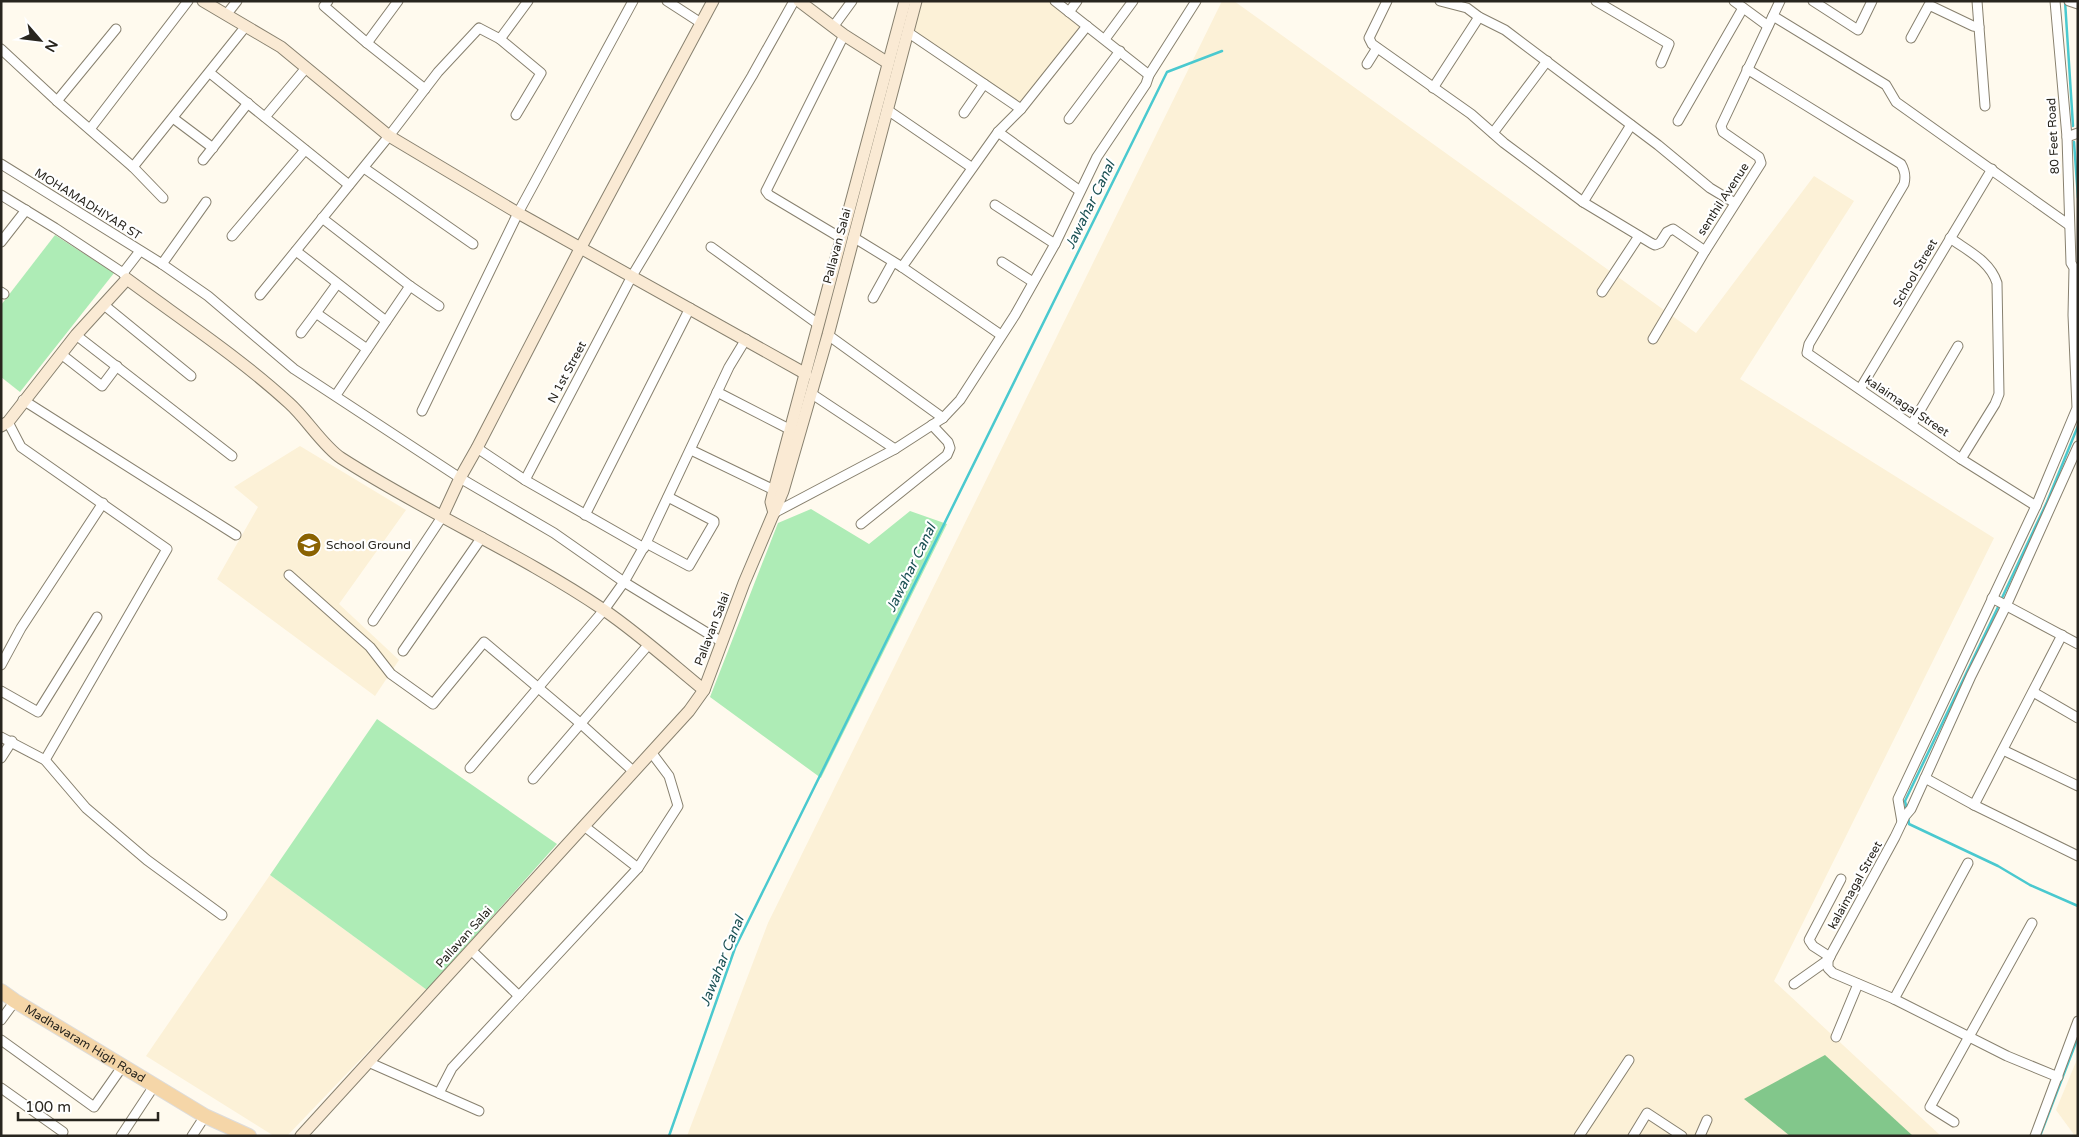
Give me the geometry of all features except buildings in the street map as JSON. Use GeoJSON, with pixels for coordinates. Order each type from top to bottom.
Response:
{"type":"FeatureCollection","features":[{"type":"Feature","properties":{"kind":"main road","name":"Madhavaram High Road"},"geometry":{"type":"LineString","coordinates":[[1,991],[122,1067],[205,1116],[249,1136]]}},
{"type":"Feature","properties":{"kind":"street"},"geometry":{"type":"LineString","coordinates":[[90,129],[188,1]]}},
{"type":"Feature","properties":{"kind":"street"},"geometry":{"type":"LineString","coordinates":[[203,1],[282,47],[389,136],[518,212],[806,374]]}},
{"type":"Feature","properties":{"kind":"street"},"geometry":{"type":"LineString","coordinates":[[226,15],[237,1]]}},
{"type":"Feature","properties":{"kind":"street"},"geometry":{"type":"LineString","coordinates":[[328,1],[324,6],[425,89]]}},
{"type":"Feature","properties":{"kind":"street"},"geometry":{"type":"LineString","coordinates":[[367,43],[398,1]]}},
{"type":"Feature","properties":{"kind":"street"},"geometry":{"type":"LineString","coordinates":[[500,39],[528,1]]}},
{"type":"Feature","properties":{"kind":"street"},"geometry":{"type":"LineString","coordinates":[[422,411],[518,212],[633,1]]}},
{"type":"Feature","properties":{"kind":"street"},"geometry":{"type":"LineString","coordinates":[[667,1],[701,23]]}},
{"type":"Feature","properties":{"kind":"street"},"geometry":{"type":"LineString","coordinates":[[373,621],[442,517],[460,478],[581,247],[713,1]]}},
{"type":"Feature","properties":{"kind":"street","name":"N 1st Street"},"geometry":{"type":"LineString","coordinates":[[525,480],[632,276],[752,76],[794,1]]}},
{"type":"Feature","properties":{"kind":"street"},"geometry":{"type":"LineString","coordinates":[[799,1],[844,35],[888,63]]}},
{"type":"Feature","properties":{"kind":"street"},"geometry":{"type":"LineString","coordinates":[[833,27],[852,1]]}},
{"type":"Feature","properties":{"kind":"street"},"geometry":{"type":"LineString","coordinates":[[905,1],[774,490],[771,502],[774,512],[895,449],[943,418],[968,390],[1055,244],[1098,156],[1146,84],[1149,75],[1196,1]]}},
{"type":"Feature","properties":{"kind":"street","name":"Pallavan Salai"},"geometry":{"type":"LineString","coordinates":[[301,1136],[689,711],[704,690],[783,491],[812,394],[916,1]]}},
{"type":"Feature","properties":{"kind":"street"},"geometry":{"type":"LineString","coordinates":[[1054,1],[1149,75]]}},
{"type":"Feature","properties":{"kind":"street"},"geometry":{"type":"LineString","coordinates":[[1069,12],[1077,1]]}},
{"type":"Feature","properties":{"kind":"street"},"geometry":{"type":"LineString","coordinates":[[1105,39],[1133,1]]}},
{"type":"Feature","properties":{"kind":"street"},"geometry":{"type":"LineString","coordinates":[[1387,1],[1369,38],[1377,48],[1471,114],[1583,202],[1655,245],[1660,243],[1667,232],[1673,229],[1705,251]]}},
{"type":"Feature","properties":{"kind":"street"},"geometry":{"type":"LineString","coordinates":[[1440,1],[1469,5],[1479,17],[1505,30],[1631,125],[1710,188],[1735,203]]}},
{"type":"Feature","properties":{"kind":"street"},"geometry":{"type":"LineString","coordinates":[[1596,1],[1669,44],[1661,63]]}},
{"type":"Feature","properties":{"kind":"street"},"geometry":{"type":"LineString","coordinates":[[1734,1],[1768,26]]}},
{"type":"Feature","properties":{"kind":"street","name":"senthil Avenue"},"geometry":{"type":"LineString","coordinates":[[1654,339],[1705,251],[1761,163],[1758,157],[1723,132],[1721,126],[1780,1]]}},
{"type":"Feature","properties":{"kind":"street"},"geometry":{"type":"LineString","coordinates":[[1813,1],[1858,30],[1872,1]]}},
{"type":"Feature","properties":{"kind":"street"},"geometry":{"type":"LineString","coordinates":[[1977,1],[1985,106]]}},
{"type":"Feature","properties":{"kind":"street","name":"80 Feet Road"},"geometry":{"type":"LineString","coordinates":[[2036,506],[2077,408],[2072,315],[2076,269],[2071,263],[2068,225],[2073,134],[2055,1]]}},
{"type":"Feature","properties":{"kind":"street"},"geometry":{"type":"LineString","coordinates":[[2070,1],[2078,3],[2078,8]]}},
{"type":"Feature","properties":{"kind":"street"},"geometry":{"type":"LineString","coordinates":[[1912,38],[1929,5],[1973,26],[1979,27]]}},
{"type":"Feature","properties":{"kind":"street"},"geometry":{"type":"LineString","coordinates":[[1678,120],[1743,8]]}},
{"type":"Feature","properties":{"kind":"street"},"geometry":{"type":"LineString","coordinates":[[1773,16],[1886,85],[1896,102],[2068,225]]}},
{"type":"Feature","properties":{"kind":"street"},"geometry":{"type":"LineString","coordinates":[[1433,88],[1479,17]]}},
{"type":"Feature","properties":{"kind":"street"},"geometry":{"type":"LineString","coordinates":[[133,167],[246,26]]}},
{"type":"Feature","properties":{"kind":"street"},"geometry":{"type":"LineString","coordinates":[[902,268],[971,167],[998,132],[1021,109],[1087,26]]}},
{"type":"Feature","properties":{"kind":"street"},"geometry":{"type":"LineString","coordinates":[[260,295],[364,168],[438,72],[479,28],[500,39],[541,73],[516,115]]}},
{"type":"Feature","properties":{"kind":"street"},"geometry":{"type":"LineString","coordinates":[[57,101],[116,29]]}},
{"type":"Feature","properties":{"kind":"street"},"geometry":{"type":"LineString","coordinates":[[909,33],[1021,109]]}},
{"type":"Feature","properties":{"kind":"street"},"geometry":{"type":"LineString","coordinates":[[841,238],[769,195],[766,191],[844,35]]}},
{"type":"Feature","properties":{"kind":"street"},"geometry":{"type":"LineString","coordinates":[[1,48],[57,101],[133,167],[163,198]]}},
{"type":"Feature","properties":{"kind":"street"},"geometry":{"type":"LineString","coordinates":[[1367,64],[1377,48]]}},
{"type":"Feature","properties":{"kind":"street"},"geometry":{"type":"LineString","coordinates":[[1069,119],[1120,51]]}},
{"type":"Feature","properties":{"kind":"street"},"geometry":{"type":"LineString","coordinates":[[1493,133],[1546,61]]}},
{"type":"Feature","properties":{"kind":"street"},"geometry":{"type":"LineString","coordinates":[[265,117],[306,68]]}},
{"type":"Feature","properties":{"kind":"street","name":"kalaimagal Street"},"geometry":{"type":"LineString","coordinates":[[1747,69],[1901,164],[1904,170],[1904,184],[1809,344],[1807,353],[1961,459],[2036,506]]}},
{"type":"Feature","properties":{"kind":"street"},"geometry":{"type":"LineString","coordinates":[[210,73],[349,185]]}},
{"type":"Feature","properties":{"kind":"street"},"geometry":{"type":"LineString","coordinates":[[964,114],[984,84]]}},
{"type":"Feature","properties":{"kind":"street"},"geometry":{"type":"LineString","coordinates":[[203,160],[248,103]]}},
{"type":"Feature","properties":{"kind":"street"},"geometry":{"type":"LineString","coordinates":[[888,111],[971,167]]}},
{"type":"Feature","properties":{"kind":"street"},"geometry":{"type":"LineString","coordinates":[[173,118],[213,148]]}},
{"type":"Feature","properties":{"kind":"street"},"geometry":{"type":"LineString","coordinates":[[1583,202],[1631,125]]}},
{"type":"Feature","properties":{"kind":"street"},"geometry":{"type":"LineString","coordinates":[[998,132],[1080,191]]}},
{"type":"Feature","properties":{"kind":"street"},"geometry":{"type":"LineString","coordinates":[[232,236],[305,150]]}},
{"type":"Feature","properties":{"kind":"street","name":"MOHAMADHIYAR ST"},"geometry":{"type":"LineString","coordinates":[[1,164],[162,264],[208,296],[294,369],[460,478],[554,533],[624,582],[722,642]]}},
{"type":"Feature","properties":{"kind":"street"},"geometry":{"type":"LineString","coordinates":[[364,168],[473,244]]}},
{"type":"Feature","properties":{"kind":"street","name":"School Street"},"geometry":{"type":"LineString","coordinates":[[1860,389],[1992,169]]}},
{"type":"Feature","properties":{"kind":"street"},"geometry":{"type":"LineString","coordinates":[[1,195],[125,276],[231,356],[290,403],[339,457],[442,517],[482,537],[604,610],[649,644],[704,690]]}},
{"type":"Feature","properties":{"kind":"street"},"geometry":{"type":"LineString","coordinates":[[162,264],[206,202]]}},
{"type":"Feature","properties":{"kind":"street"},"geometry":{"type":"LineString","coordinates":[[995,205],[1055,244]]}},
{"type":"Feature","properties":{"kind":"street"},"geometry":{"type":"LineString","coordinates":[[1,242],[26,210]]}},
{"type":"Feature","properties":{"kind":"street"},"geometry":{"type":"LineString","coordinates":[[322,218],[439,306]]}},
{"type":"Feature","properties":{"kind":"street"},"geometry":{"type":"LineString","coordinates":[[1602,292],[1639,236]]}},
{"type":"Feature","properties":{"kind":"street"},"geometry":{"type":"LineString","coordinates":[[853,237],[1001,335]]}},
{"type":"Feature","properties":{"kind":"street"},"geometry":{"type":"LineString","coordinates":[[1950,238],[1986,264],[1994,274],[1997,283],[1999,394],[1996,404],[1961,459]]}},
{"type":"Feature","properties":{"kind":"street"},"geometry":{"type":"LineString","coordinates":[[711,247],[818,324]]}},
{"type":"Feature","properties":{"kind":"street"},"geometry":{"type":"LineString","coordinates":[[45,760],[167,549],[22,447],[4,424],[76,335],[104,304],[125,276],[140,251]]}},
{"type":"Feature","properties":{"kind":"street"},"geometry":{"type":"LineString","coordinates":[[296,251],[386,321]]}},
{"type":"Feature","properties":{"kind":"street"},"geometry":{"type":"LineString","coordinates":[[873,298],[893,262]]}},
{"type":"Feature","properties":{"kind":"street"},"geometry":{"type":"LineString","coordinates":[[1002,262],[1033,282]]}},
{"type":"Feature","properties":{"kind":"street"},"geometry":{"type":"LineString","coordinates":[[301,333],[337,284]]}},
{"type":"Feature","properties":{"kind":"street"},"geometry":{"type":"LineString","coordinates":[[336,395],[410,286]]}},
{"type":"Feature","properties":{"kind":"street"},"geometry":{"type":"LineString","coordinates":[[104,304],[190,376]]}},
{"type":"Feature","properties":{"kind":"street"},"geometry":{"type":"LineString","coordinates":[[585,515],[690,308]]}},
{"type":"Feature","properties":{"kind":"street"},"geometry":{"type":"LineString","coordinates":[[316,313],[367,349]]}},
{"type":"Feature","properties":{"kind":"street"},"geometry":{"type":"LineString","coordinates":[[76,335],[232,456]]}},
{"type":"Feature","properties":{"kind":"street"},"geometry":{"type":"LineString","coordinates":[[828,335],[943,418]]}},
{"type":"Feature","properties":{"kind":"street"},"geometry":{"type":"LineString","coordinates":[[470,768],[604,610],[624,582],[645,545],[729,367],[746,339]]}},
{"type":"Feature","properties":{"kind":"street"},"geometry":{"type":"LineString","coordinates":[[1912,424],[1958,346]]}},
{"type":"Feature","properties":{"kind":"street"},"geometry":{"type":"LineString","coordinates":[[61,354],[102,386],[117,366]]}},
{"type":"Feature","properties":{"kind":"street"},"geometry":{"type":"LineString","coordinates":[[717,392],[791,430]]}},
{"type":"Feature","properties":{"kind":"street"},"geometry":{"type":"LineString","coordinates":[[812,394],[895,449]]}},
{"type":"Feature","properties":{"kind":"street"},"geometry":{"type":"LineString","coordinates":[[24,400],[236,534]]}},
{"type":"Feature","properties":{"kind":"street"},"geometry":{"type":"LineString","coordinates":[[861,524],[947,454],[950,448],[948,442],[932,425]]}},
{"type":"Feature","properties":{"kind":"street"},"geometry":{"type":"LineString","coordinates":[[2078,446],[2068,470],[2078,475]]}},
{"type":"Feature","properties":{"kind":"street"},"geometry":{"type":"LineString","coordinates":[[477,448],[525,480],[585,515],[689,566],[714,521],[668,497]]}},
{"type":"Feature","properties":{"kind":"street"},"geometry":{"type":"LineString","coordinates":[[691,450],[774,490]]}},
{"type":"Feature","properties":{"kind":"street","name":"kalaimagal Street"},"geometry":{"type":"LineString","coordinates":[[1829,958],[1925,778],[1970,676],[2068,470]]}},
{"type":"Feature","properties":{"kind":"street"},"geometry":{"type":"LineString","coordinates":[[1,665],[21,628],[104,503]]}},
{"type":"Feature","properties":{"kind":"street"},"geometry":{"type":"LineString","coordinates":[[1906,816],[1898,799],[2036,506]]}},
{"type":"Feature","properties":{"kind":"street"},"geometry":{"type":"LineString","coordinates":[[403,651],[482,537]]}},
{"type":"Feature","properties":{"kind":"street"},"geometry":{"type":"LineString","coordinates":[[289,575],[370,647],[391,674],[433,704],[484,642],[580,723],[633,771]]}},
{"type":"Feature","properties":{"kind":"street"},"geometry":{"type":"LineString","coordinates":[[1993,599],[2075,643],[2078,632]]}},
{"type":"Feature","properties":{"kind":"street"},"geometry":{"type":"LineString","coordinates":[[1,691],[38,712],[97,617]]}},
{"type":"Feature","properties":{"kind":"street"},"geometry":{"type":"LineString","coordinates":[[1974,806],[2062,635]]}},
{"type":"Feature","properties":{"kind":"street"},"geometry":{"type":"LineString","coordinates":[[533,779],[649,644]]}},
{"type":"Feature","properties":{"kind":"street"},"geometry":{"type":"LineString","coordinates":[[2033,692],[2078,718]]}},
{"type":"Feature","properties":{"kind":"street"},"geometry":{"type":"LineString","coordinates":[[1,736],[45,760],[86,808],[146,860],[222,915]]}},
{"type":"Feature","properties":{"kind":"street"},"geometry":{"type":"LineString","coordinates":[[1,758],[12,742]]}},
{"type":"Feature","properties":{"kind":"street"},"geometry":{"type":"LineString","coordinates":[[2003,750],[2078,786]]}},
{"type":"Feature","properties":{"kind":"street"},"geometry":{"type":"LineString","coordinates":[[439,1093],[452,1068],[638,868],[678,806],[669,776],[651,752]]}},
{"type":"Feature","properties":{"kind":"street"},"geometry":{"type":"LineString","coordinates":[[1925,778],[1974,806],[2078,856]]}},
{"type":"Feature","properties":{"kind":"street"},"geometry":{"type":"LineString","coordinates":[[584,826],[638,868]]}},
{"type":"Feature","properties":{"kind":"street"},"geometry":{"type":"LineString","coordinates":[[1894,999],[1968,863]]}},
{"type":"Feature","properties":{"kind":"street"},"geometry":{"type":"LineString","coordinates":[[1829,958],[1809,940],[1841,879]]}},
{"type":"Feature","properties":{"kind":"street"},"geometry":{"type":"LineString","coordinates":[[1954,1122],[1930,1107],[2032,924]]}},
{"type":"Feature","properties":{"kind":"street"},"geometry":{"type":"LineString","coordinates":[[471,950],[519,996]]}},
{"type":"Feature","properties":{"kind":"street"},"geometry":{"type":"LineString","coordinates":[[1794,984],[1829,958]]}},
{"type":"Feature","properties":{"kind":"street"},"geometry":{"type":"LineString","coordinates":[[1829,958],[1828,968],[1832,974],[1894,999],[2007,1056],[2058,1077]]}},
{"type":"Feature","properties":{"kind":"street"},"geometry":{"type":"LineString","coordinates":[[1836,1037],[1858,984]]}},
{"type":"Feature","properties":{"kind":"street"},"geometry":{"type":"LineString","coordinates":[[1,1020],[15,1001]]}},
{"type":"Feature","properties":{"kind":"street"},"geometry":{"type":"LineString","coordinates":[[2035,1136],[2078,1021]]}},
{"type":"Feature","properties":{"kind":"street"},"geometry":{"type":"LineString","coordinates":[[1,1040],[94,1107],[122,1067]]}},
{"type":"Feature","properties":{"kind":"street"},"geometry":{"type":"LineString","coordinates":[[1579,1136],[1629,1060]]}},
{"type":"Feature","properties":{"kind":"street"},"geometry":{"type":"LineString","coordinates":[[368,1062],[479,1111]]}},
{"type":"Feature","properties":{"kind":"street"},"geometry":{"type":"LineString","coordinates":[[121,1136],[154,1086]]}},
{"type":"Feature","properties":{"kind":"street"},"geometry":{"type":"LineString","coordinates":[[1,1088],[63,1132]]}},
{"type":"Feature","properties":{"kind":"street"},"geometry":{"type":"LineString","coordinates":[[1633,1136],[1648,1113],[1682,1136]]}},
{"type":"Feature","properties":{"kind":"street"},"geometry":{"type":"LineString","coordinates":[[192,1136],[205,1116]]}},
{"type":"Feature","properties":{"kind":"street"},"geometry":{"type":"LineString","coordinates":[[1700,1136],[1707,1120]]}},
{"type":"Feature","properties":{"kind":"shaded area"},"geometry":{"type":"Polygon","coordinates":[[[919,1],[1049,1],[1084,27],[1021,109],[912,33],[919,1]]]}},
{"type":"Feature","properties":{"kind":"shaded area"},"geometry":{"type":"Polygon","coordinates":[[[1222,1],[1234,1],[1696,333],[1814,176],[1854,201],[1740,379],[1994,538],[1774,981],[1941,1136],[687,1136],[768,923],[1222,1]]]}},
{"type":"Feature","properties":{"kind":"shaded area","name":"School Ground"},"geometry":{"type":"Polygon","coordinates":[[[300,446],[406,510],[339,604],[399,660],[375,696],[217,579],[258,507],[234,487],[300,446]]]}},
{"type":"Feature","properties":{"kind":"shaded area"},"geometry":{"type":"Polygon","coordinates":[[[270,875],[427,990],[287,1136],[274,1136],[146,1056],[270,875]]]}},
{"type":"Feature","properties":{"kind":"shaded area"},"geometry":{"type":"Polygon","coordinates":[[[2078,1057],[2078,1136],[2075,1136],[2056,1110],[2078,1057]]]}},
{"type":"Feature","properties":{"kind":"green space"},"geometry":{"type":"Polygon","coordinates":[[[55,235],[114,273],[20,392],[1,377],[1,305],[55,235]]]}},
{"type":"Feature","properties":{"kind":"green space"},"geometry":{"type":"Polygon","coordinates":[[[811,509],[869,544],[910,511],[947,524],[821,778],[710,697],[778,523],[811,509]]]}},
{"type":"Feature","properties":{"kind":"green space"},"geometry":{"type":"Polygon","coordinates":[[[377,719],[557,844],[427,990],[270,875],[377,719]]]}},
{"type":"Feature","properties":{"kind":"green space"},"geometry":{"type":"Polygon","coordinates":[[[1825,1055],[1913,1136],[1790,1136],[1744,1099],[1825,1055]]]}},
{"type":"Feature","properties":{"kind":"waterway"},"geometry":{"type":"LineString","coordinates":[[2065,1],[2073,126]]}},
{"type":"Feature","properties":{"kind":"waterway","name":"Jawahar Canal"},"geometry":{"type":"LineString","coordinates":[[669,1136],[735,948],[1167,72],[1222,51]]}},
{"type":"Feature","properties":{"kind":"waterway"},"geometry":{"type":"LineString","coordinates":[[2074,142],[2078,198]]}},
{"type":"Feature","properties":{"kind":"waterway"},"geometry":{"type":"LineString","coordinates":[[2001,600],[2047,502],[2078,426]]}},
{"type":"Feature","properties":{"kind":"waterway"},"geometry":{"type":"LineString","coordinates":[[1907,810],[1905,801],[1999,605]]}},
{"type":"Feature","properties":{"kind":"waterway"},"geometry":{"type":"LineString","coordinates":[[1908,816],[1909,824],[1998,866],[2030,885],[2078,906]]}},
{"type":"Feature","properties":{"kind":"waterway"},"geometry":{"type":"LineString","coordinates":[[2040,1136],[2078,1037]]}},
{"type":"Feature","properties":{"kind":"place","name":"School Ground"},"geometry":{"type":"Point","coordinates":[309,545]}}]}
